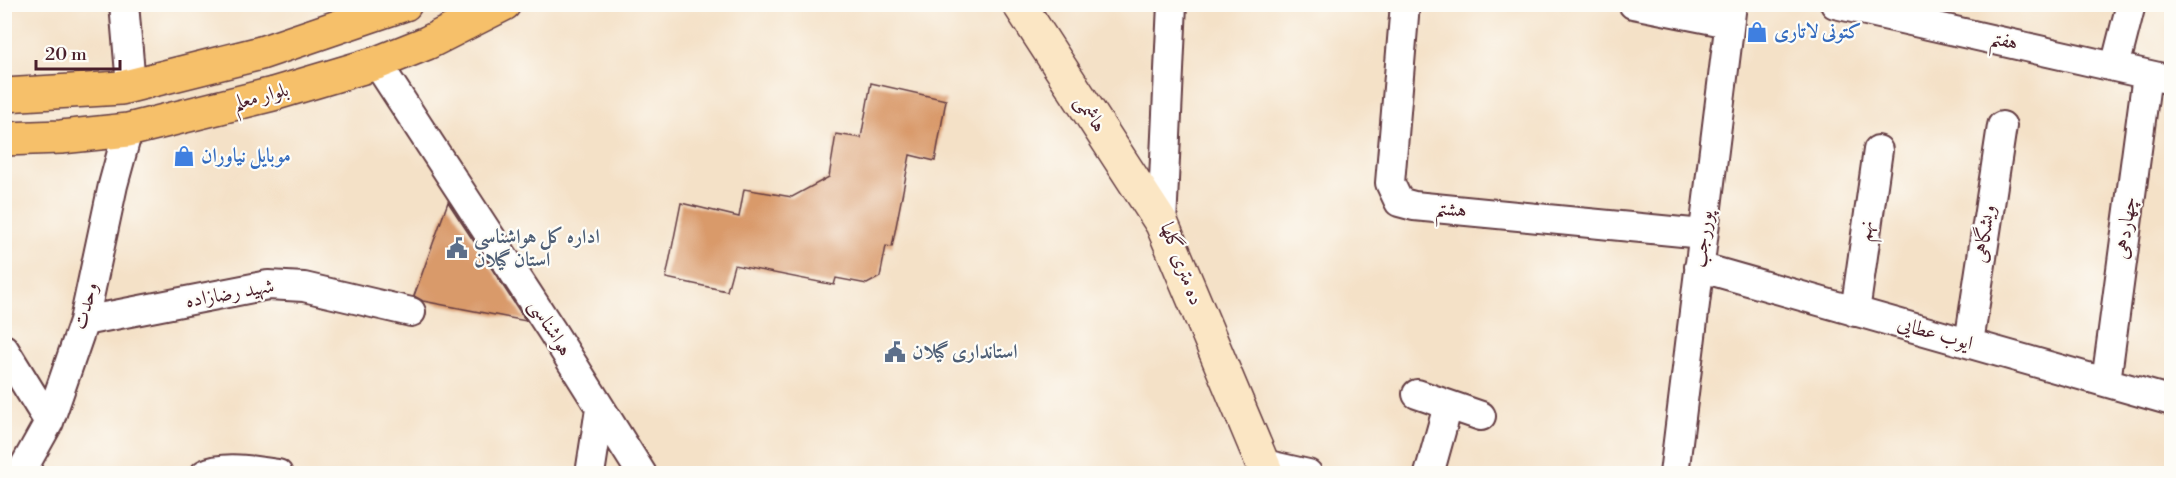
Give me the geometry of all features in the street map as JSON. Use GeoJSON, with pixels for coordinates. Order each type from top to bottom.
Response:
{"type":"FeatureCollection","features":[{"type":"Feature","properties":{"kind":"main road"},"geometry":{"type":"LineString","coordinates":[[4,96],[121,88],[261,53],[405,4]]}},
{"type":"Feature","properties":{"kind":"main road","name":"بلوار معلم"},"geometry":{"type":"LineString","coordinates":[[4,139],[61,137],[128,130],[273,94],[377,63],[427,43],[504,4]]}},
{"type":"Feature","properties":{"kind":"main road"},"geometry":{"type":"LineString","coordinates":[[128,130],[131,85]]}},
{"type":"Feature","properties":{"kind":"street"},"geometry":{"type":"LineString","coordinates":[[124,4],[131,85]]}},
{"type":"Feature","properties":{"kind":"street","name":"هاشمی"},"geometry":{"type":"LineString","coordinates":[[1019,4],[1162,224]]}},
{"type":"Feature","properties":{"kind":"street","name":"ده متری گلها"},"geometry":{"type":"LineString","coordinates":[[1172,4],[1162,224],[1266,469]]}},
{"type":"Feature","properties":{"kind":"street","name":"هشتم"},"geometry":{"type":"LineString","coordinates":[[1405,4],[1390,183],[1399,202],[1414,206],[1703,234]]}},
{"type":"Feature","properties":{"kind":"street"},"geometry":{"type":"LineString","coordinates":[[1633,4],[1730,14]]}},
{"type":"Feature","properties":{"kind":"street","name":"هفتم"},"geometry":{"type":"LineString","coordinates":[[1835,4],[2159,77]]}},
{"type":"Feature","properties":{"kind":"street"},"geometry":{"type":"LineString","coordinates":[[2115,67],[2131,4]]}},
{"type":"Feature","properties":{"kind":"street","name":"پوررجب"},"geometry":{"type":"LineString","coordinates":[[1674,474],[1730,14]]}},
{"type":"Feature","properties":{"kind":"street","name":"هواشناسی"},"geometry":{"type":"LineString","coordinates":[[377,63],[552,331],[642,474]]}},
{"type":"Feature","properties":{"kind":"street","name":"چهاردهی"},"geometry":{"type":"LineString","coordinates":[[2106,382],[2159,77]]}},
{"type":"Feature","properties":{"kind":"street","name":"ویشگاهی"},"geometry":{"type":"LineString","coordinates":[[1969,343],[2002,126]]}},
{"type":"Feature","properties":{"kind":"street","name":"وحدت"},"geometry":{"type":"LineString","coordinates":[[15,468],[49,422],[84,321],[113,185],[128,130]]}},
{"type":"Feature","properties":{"kind":"street","name":"نهم"},"geometry":{"type":"LineString","coordinates":[[1855,312],[1878,150]]}},
{"type":"Feature","properties":{"kind":"street","name":"ایوب عطایی"},"geometry":{"type":"LineString","coordinates":[[1699,267],[2172,401]]}},
{"type":"Feature","properties":{"kind":"street","name":"شهید رضازاده"},"geometry":{"type":"LineString","coordinates":[[84,321],[268,285],[304,286],[411,312]]}},
{"type":"Feature","properties":{"kind":"street"},"geometry":{"type":"LineString","coordinates":[[4,349],[49,422]]}},
{"type":"Feature","properties":{"kind":"street"},"geometry":{"type":"LineString","coordinates":[[1418,394],[1481,416]]}},
{"type":"Feature","properties":{"kind":"street"},"geometry":{"type":"LineString","coordinates":[[1430,474],[1448,406]]}},
{"type":"Feature","properties":{"kind":"street"},"geometry":{"type":"LineString","coordinates":[[590,474],[600,409]]}},
{"type":"Feature","properties":{"kind":"street"},"geometry":{"type":"LineString","coordinates":[[1266,469],[1308,474]]}},
{"type":"Feature","properties":{"kind":"street"},"geometry":{"type":"LineString","coordinates":[[205,474],[253,470],[278,474]]}},
{"type":"Feature","properties":{"kind":"building"},"geometry":{"type":"Polygon","coordinates":[[[871,83],[946,100],[935,161],[910,155],[892,247],[886,246],[880,277],[867,284],[836,278],[834,285],[734,265],[727,291],[666,278],[681,203],[739,217],[744,189],[792,197],[829,177],[836,134],[861,138],[871,83]]]}},
{"type":"Feature","properties":{"kind":"building","name":"اداره کل هواشناسی استان گیلان"},"geometry":{"type":"Polygon","coordinates":[[[448,202],[526,321],[423,301],[414,296],[448,202]]]}},
{"type":"Feature","properties":{"kind":"place","name":"کتونی لاتاری"},"geometry":{"type":"Point","coordinates":[1757,32]}},
{"type":"Feature","properties":{"kind":"place","name":"موبایل نیاوران"},"geometry":{"type":"Point","coordinates":[184,156]}},
{"type":"Feature","properties":{"kind":"place","name":"اداره کل هواشناسی استان گیلان"},"geometry":{"type":"Point","coordinates":[457,248]}},
{"type":"Feature","properties":{"kind":"place","name":"استانداری گیلان"},"geometry":{"type":"Point","coordinates":[895,352]}}]}
